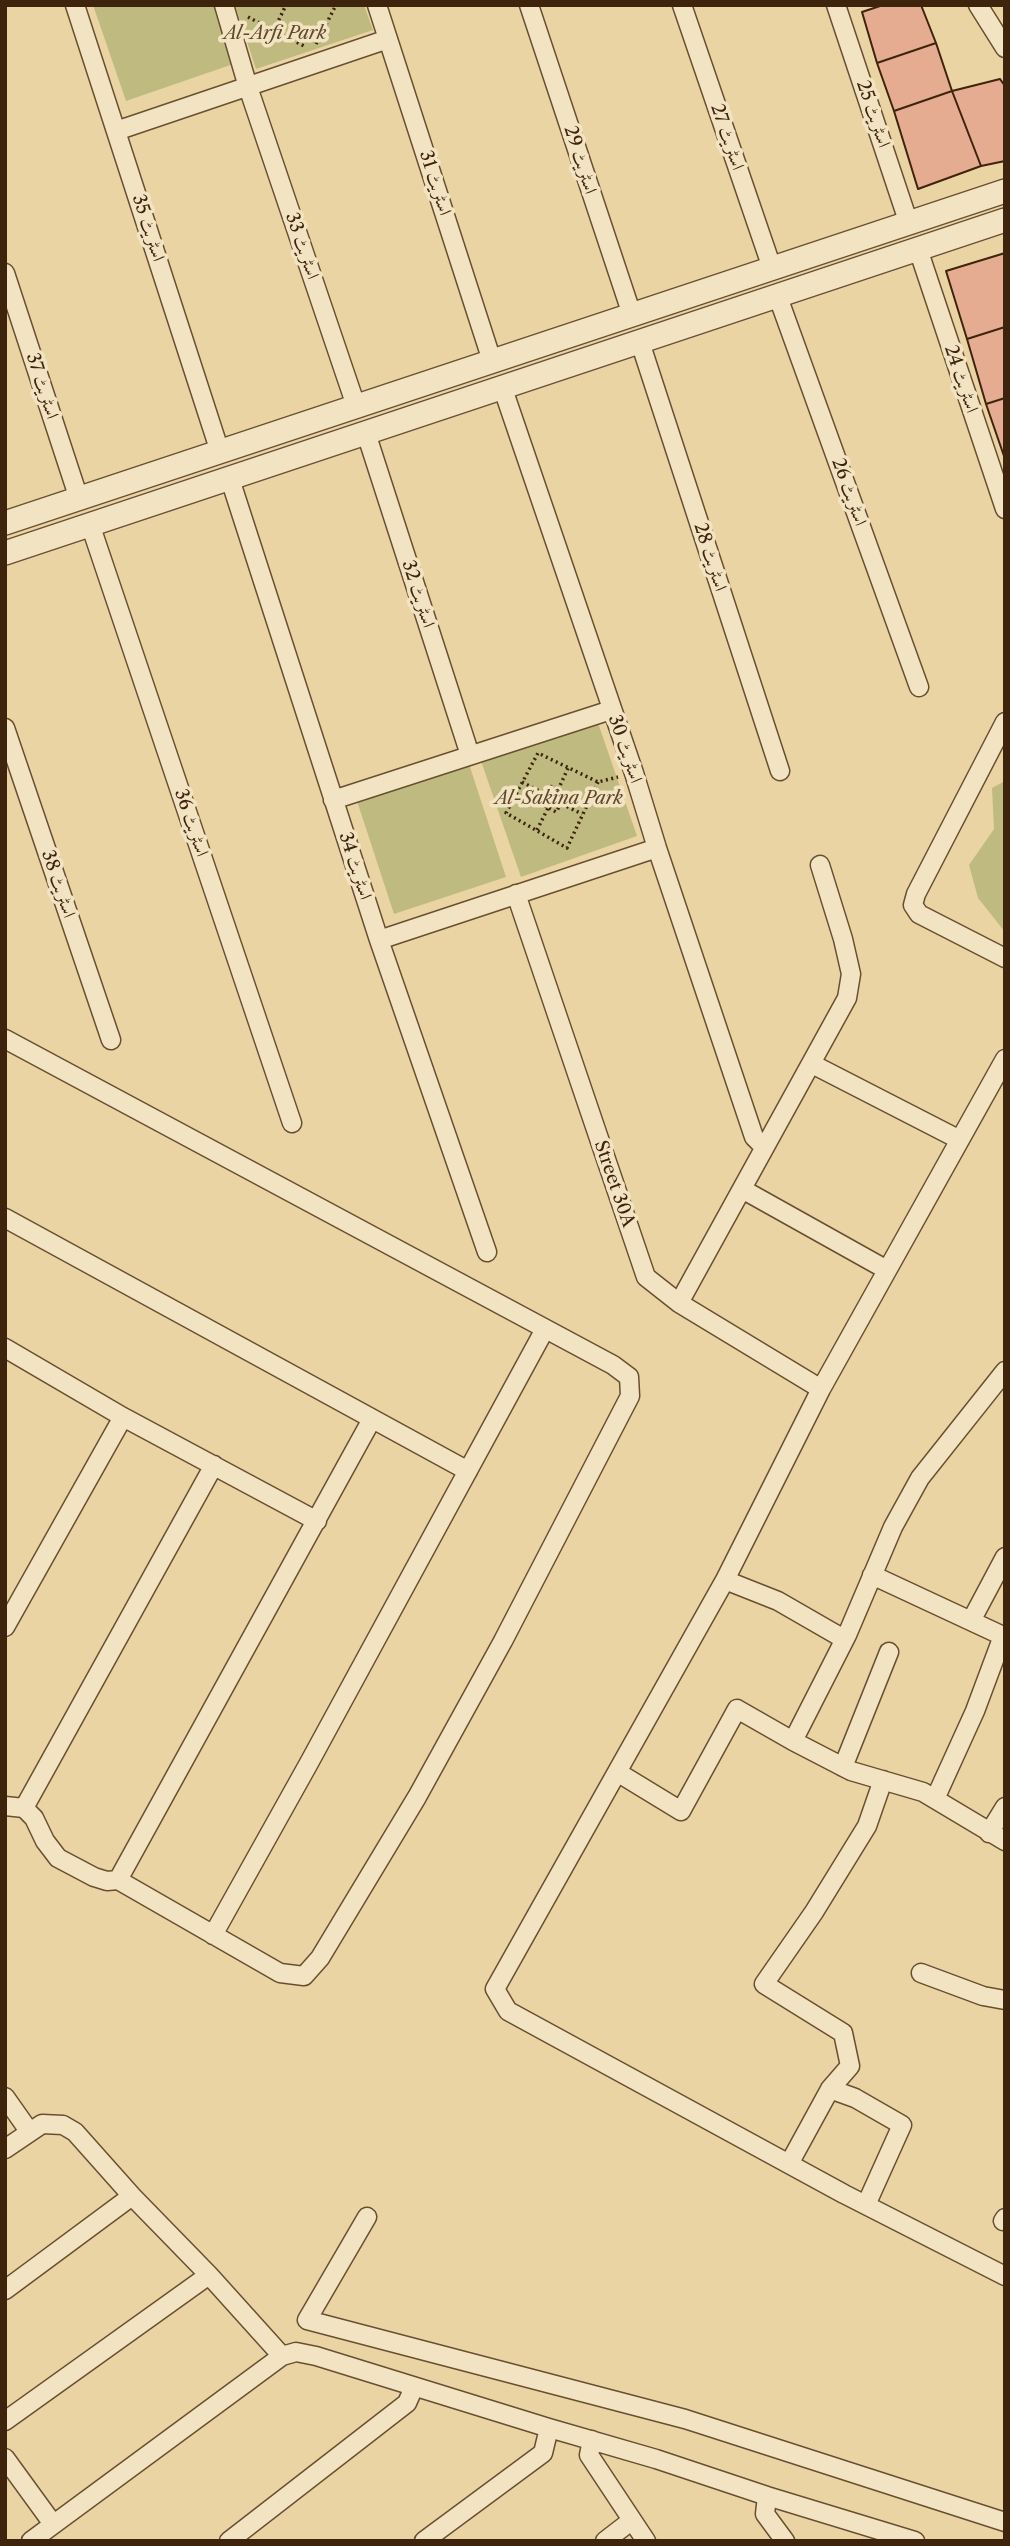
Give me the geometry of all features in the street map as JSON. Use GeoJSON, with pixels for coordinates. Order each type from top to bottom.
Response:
{"type":"FeatureCollection","features":[{"type":"Feature","properties":{"kind":"street","name":"اسٹریٹ 35"},"geometry":{"type":"LineString","coordinates":[[75,5],[220,452]]}},
{"type":"Feature","properties":{"kind":"street","name":"اسٹریٹ 31"},"geometry":{"type":"LineString","coordinates":[[377,5],[492,361]]}},
{"type":"Feature","properties":{"kind":"street","name":"اسٹریٹ 29"},"geometry":{"type":"LineString","coordinates":[[529,5],[632,315]]}},
{"type":"Feature","properties":{"kind":"street","name":"اسٹریٹ 27"},"geometry":{"type":"LineString","coordinates":[[682,5],[772,268]]}},
{"type":"Feature","properties":{"kind":"street","name":"اسٹریٹ 25"},"geometry":{"type":"LineString","coordinates":[[836,5],[909,224]]}},
{"type":"Feature","properties":{"kind":"street"},"geometry":{"type":"LineString","coordinates":[[978,5],[1005,48]]}},
{"type":"Feature","properties":{"kind":"street","name":"اسٹریٹ 33"},"geometry":{"type":"LineString","coordinates":[[230,8],[248,87],[356,406]]}},
{"type":"Feature","properties":{"kind":"street"},"geometry":{"type":"LineString","coordinates":[[116,131],[388,40]]}},
{"type":"Feature","properties":{"kind":"street"},"geometry":{"type":"LineString","coordinates":[[1005,191],[9,522],[13,551],[1005,220]]}},
{"type":"Feature","properties":{"kind":"street","name":"اسٹریٹ 24"},"geometry":{"type":"LineString","coordinates":[[918,249],[1005,509]]}},
{"type":"Feature","properties":{"kind":"street","name":"اسٹریٹ 37"},"geometry":{"type":"LineString","coordinates":[[5,273],[79,499]]}},
{"type":"Feature","properties":{"kind":"street","name":"اسٹریٹ 26"},"geometry":{"type":"LineString","coordinates":[[778,297],[919,687]]}},
{"type":"Feature","properties":{"kind":"street","name":"اسٹریٹ 28"},"geometry":{"type":"LineString","coordinates":[[640,342],[780,771]]}},
{"type":"Feature","properties":{"kind":"street"},"geometry":{"type":"LineString","coordinates":[[535,346],[544,374]]}},
{"type":"Feature","properties":{"kind":"street","name":"اسٹریٹ 30"},"geometry":{"type":"LineString","coordinates":[[503,389],[754,1137],[764,1147]]}},
{"type":"Feature","properties":{"kind":"street","name":"اسٹریٹ 32"},"geometry":{"type":"LineString","coordinates":[[366,433],[470,755]]}},
{"type":"Feature","properties":{"kind":"street","name":"اسٹریٹ 34"},"geometry":{"type":"LineString","coordinates":[[230,479],[379,940],[487,1252]]}},
{"type":"Feature","properties":{"kind":"street","name":"اسٹریٹ 36"},"geometry":{"type":"LineString","coordinates":[[90,524],[292,1123]]}},
{"type":"Feature","properties":{"kind":"street"},"geometry":{"type":"LineString","coordinates":[[333,800],[611,710]]}},
{"type":"Feature","properties":{"kind":"street"},"geometry":{"type":"LineString","coordinates":[[1005,722],[916,894],[913,905],[919,914],[1005,958]]}},
{"type":"Feature","properties":{"kind":"street","name":"اسٹریٹ 38"},"geometry":{"type":"LineString","coordinates":[[5,728],[111,1040]]}},
{"type":"Feature","properties":{"kind":"street"},"geometry":{"type":"LineString","coordinates":[[379,940],[657,848]]}},
{"type":"Feature","properties":{"kind":"street"},"geometry":{"type":"LineString","coordinates":[[678,1303],[847,998],[851,974],[820,865]]}},
{"type":"Feature","properties":{"kind":"street","name":"Street 30A"},"geometry":{"type":"LineString","coordinates":[[516,894],[646,1277],[678,1303],[821,1389]]}},
{"type":"Feature","properties":{"kind":"street"},"geometry":{"type":"LineString","coordinates":[[5,1040],[613,1366],[629,1377],[630,1396],[503,1641],[410,1808],[320,1958],[304,1976],[280,1973],[118,1880],[107,1881],[94,1877],[58,1858],[45,1841],[34,1818],[24,1808],[5,1806]]}},
{"type":"Feature","properties":{"kind":"street"},"geometry":{"type":"LineString","coordinates":[[1005,1059],[821,1389],[725,1580],[495,1989],[508,2011],[789,2164],[1005,2276]]}},
{"type":"Feature","properties":{"kind":"street"},"geometry":{"type":"LineString","coordinates":[[812,1064],[960,1140]]}},
{"type":"Feature","properties":{"kind":"street"},"geometry":{"type":"LineString","coordinates":[[742,1189],[887,1270]]}},
{"type":"Feature","properties":{"kind":"street"},"geometry":{"type":"LineString","coordinates":[[5,1218],[468,1471]]}},
{"type":"Feature","properties":{"kind":"street"},"geometry":{"type":"LineString","coordinates":[[213,1935],[545,1329]]}},
{"type":"Feature","properties":{"kind":"street"},"geometry":{"type":"LineString","coordinates":[[5,1348],[123,1417],[317,1521]]}},
{"type":"Feature","properties":{"kind":"street"},"geometry":{"type":"LineString","coordinates":[[793,1741],[844,1639],[893,1527],[920,1478],[1005,1371]]}},
{"type":"Feature","properties":{"kind":"street"},"geometry":{"type":"LineString","coordinates":[[5,1627],[123,1417]]}},
{"type":"Feature","properties":{"kind":"street"},"geometry":{"type":"LineString","coordinates":[[118,1880],[372,1419]]}},
{"type":"Feature","properties":{"kind":"street"},"geometry":{"type":"LineString","coordinates":[[24,1808],[214,1465]]}},
{"type":"Feature","properties":{"kind":"street"},"geometry":{"type":"LineString","coordinates":[[971,1621],[1005,1557]]}},
{"type":"Feature","properties":{"kind":"street"},"geometry":{"type":"LineString","coordinates":[[872,1575],[1004,1637],[936,1799]]}},
{"type":"Feature","properties":{"kind":"street"},"geometry":{"type":"LineString","coordinates":[[725,1580],[778,1601],[844,1639]]}},
{"type":"Feature","properties":{"kind":"street"},"geometry":{"type":"LineString","coordinates":[[843,1767],[889,1652]]}},
{"type":"Feature","properties":{"kind":"street"},"geometry":{"type":"LineString","coordinates":[[617,1772],[681,1811],[737,1709],[843,1767],[923,1791],[997,1837],[1005,1807]]}},
{"type":"Feature","properties":{"kind":"street"},"geometry":{"type":"LineString","coordinates":[[789,2164],[831,2089],[849,2066],[843,2034],[764,1984],[814,1912],[867,1826],[883,1780]]}},
{"type":"Feature","properties":{"kind":"street"},"geometry":{"type":"LineString","coordinates":[[921,1973],[984,1996],[1005,2000]]}},
{"type":"Feature","properties":{"kind":"street"},"geometry":{"type":"LineString","coordinates":[[831,2089],[855,2098],[902,2125],[866,2205]]}},
{"type":"Feature","properties":{"kind":"street"},"geometry":{"type":"LineString","coordinates":[[5,2097],[29,2132]]}},
{"type":"Feature","properties":{"kind":"street"},"geometry":{"type":"LineString","coordinates":[[5,2150],[42,2124],[54,2123],[75,2132],[282,2356]]}},
{"type":"Feature","properties":{"kind":"street"},"geometry":{"type":"LineString","coordinates":[[5,2290],[132,2196]]}},
{"type":"Feature","properties":{"kind":"street"},"geometry":{"type":"LineString","coordinates":[[367,2217],[307,2320],[685,2419],[1005,2522]]}},
{"type":"Feature","properties":{"kind":"street"},"geometry":{"type":"LineString","coordinates":[[5,2421],[209,2275]]}},
{"type":"Feature","properties":{"kind":"street"},"geometry":{"type":"LineString","coordinates":[[31,2541],[282,2356],[296,2352],[307,2353],[592,2440],[915,2541]]}},
{"type":"Feature","properties":{"kind":"street"},"geometry":{"type":"LineString","coordinates":[[229,2541],[407,2403],[414,2387]]}},
{"type":"Feature","properties":{"kind":"street"},"geometry":{"type":"LineString","coordinates":[[424,2541],[544,2453],[549,2428]]}},
{"type":"Feature","properties":{"kind":"street"},"geometry":{"type":"LineString","coordinates":[[592,2440],[589,2455],[646,2541]]}},
{"type":"Feature","properties":{"kind":"street"},"geometry":{"type":"LineString","coordinates":[[5,2458],[53,2524]]}},
{"type":"Feature","properties":{"kind":"street"},"geometry":{"type":"LineString","coordinates":[[767,2496],[765,2514],[785,2541]]}},
{"type":"Feature","properties":{"kind":"street"},"geometry":{"type":"LineString","coordinates":[[605,2541],[631,2521]]}},
{"type":"Feature","properties":{"kind":"path"},"geometry":{"type":"LineString","coordinates":[[274,30],[286,5]]}},
{"type":"Feature","properties":{"kind":"path"},"geometry":{"type":"LineString","coordinates":[[230,8],[313,50],[335,7],[329,5]]}},
{"type":"Feature","properties":{"kind":"path"},"geometry":{"type":"LineString","coordinates":[[538,752],[598,782],[567,848],[506,813],[522,782],[538,752]]}},
{"type":"Feature","properties":{"kind":"path"},"geometry":{"type":"LineString","coordinates":[[558,790],[568,768]]}},
{"type":"Feature","properties":{"kind":"path"},"geometry":{"type":"LineString","coordinates":[[522,782],[545,794]]}},
{"type":"Feature","properties":{"kind":"path"},"geometry":{"type":"LineString","coordinates":[[550,786],[558,790],[566,795],[556,812],[540,803],[550,786]]}},
{"type":"Feature","properties":{"kind":"path"},"geometry":{"type":"LineString","coordinates":[[562,804],[583,814]]}},
{"type":"Feature","properties":{"kind":"path"},"geometry":{"type":"LineString","coordinates":[[537,831],[548,807]]}},
{"type":"Feature","properties":{"kind":"green space"},"geometry":{"type":"Polygon","coordinates":[[[93,5],[223,5],[242,61],[126,101],[93,5]]]}},
{"type":"Feature","properties":{"kind":"green space","name":"Al-Arfi Park"},"geometry":{"type":"Polygon","coordinates":[[[235,5],[364,5],[373,30],[256,69],[235,5]]]}},
{"type":"Feature","properties":{"kind":"green space","name":"Al-Sakina Park"},"geometry":{"type":"Polygon","coordinates":[[[597,720],[637,836],[521,877],[481,761],[597,720]]]}},
{"type":"Feature","properties":{"kind":"green space"},"geometry":{"type":"Polygon","coordinates":[[[469,764],[506,877],[394,914],[357,801],[469,764]]]}},
{"type":"Feature","properties":{"kind":"green space"},"geometry":{"type":"Polygon","coordinates":[[[1005,781],[1005,932],[978,898],[969,865],[994,829],[992,788],[1005,781]]]}},
{"type":"Feature","properties":{"kind":"building"},"geometry":{"type":"Polygon","coordinates":[[[883,5],[921,5],[936,43],[877,63],[862,12],[883,5]]]}},
{"type":"Feature","properties":{"kind":"building"},"geometry":{"type":"Polygon","coordinates":[[[936,43],[952,91],[894,111],[877,63],[936,43]]]}},
{"type":"Feature","properties":{"kind":"building"},"geometry":{"type":"Polygon","coordinates":[[[1000,79],[1005,86],[1005,161],[981,166],[952,91],[1000,79]]]}},
{"type":"Feature","properties":{"kind":"building"},"geometry":{"type":"Polygon","coordinates":[[[952,91],[981,166],[918,189],[894,111],[952,91]]]}},
{"type":"Feature","properties":{"kind":"building"},"geometry":{"type":"Polygon","coordinates":[[[1005,253],[1005,327],[967,339],[946,271],[1005,253]]]}},
{"type":"Feature","properties":{"kind":"building"},"geometry":{"type":"Polygon","coordinates":[[[1005,327],[1005,398],[986,404],[967,339],[1005,327]]]}},
{"type":"Feature","properties":{"kind":"building"},"geometry":{"type":"Polygon","coordinates":[[[1005,398],[1005,459],[986,404],[1005,398]]]}}]}
